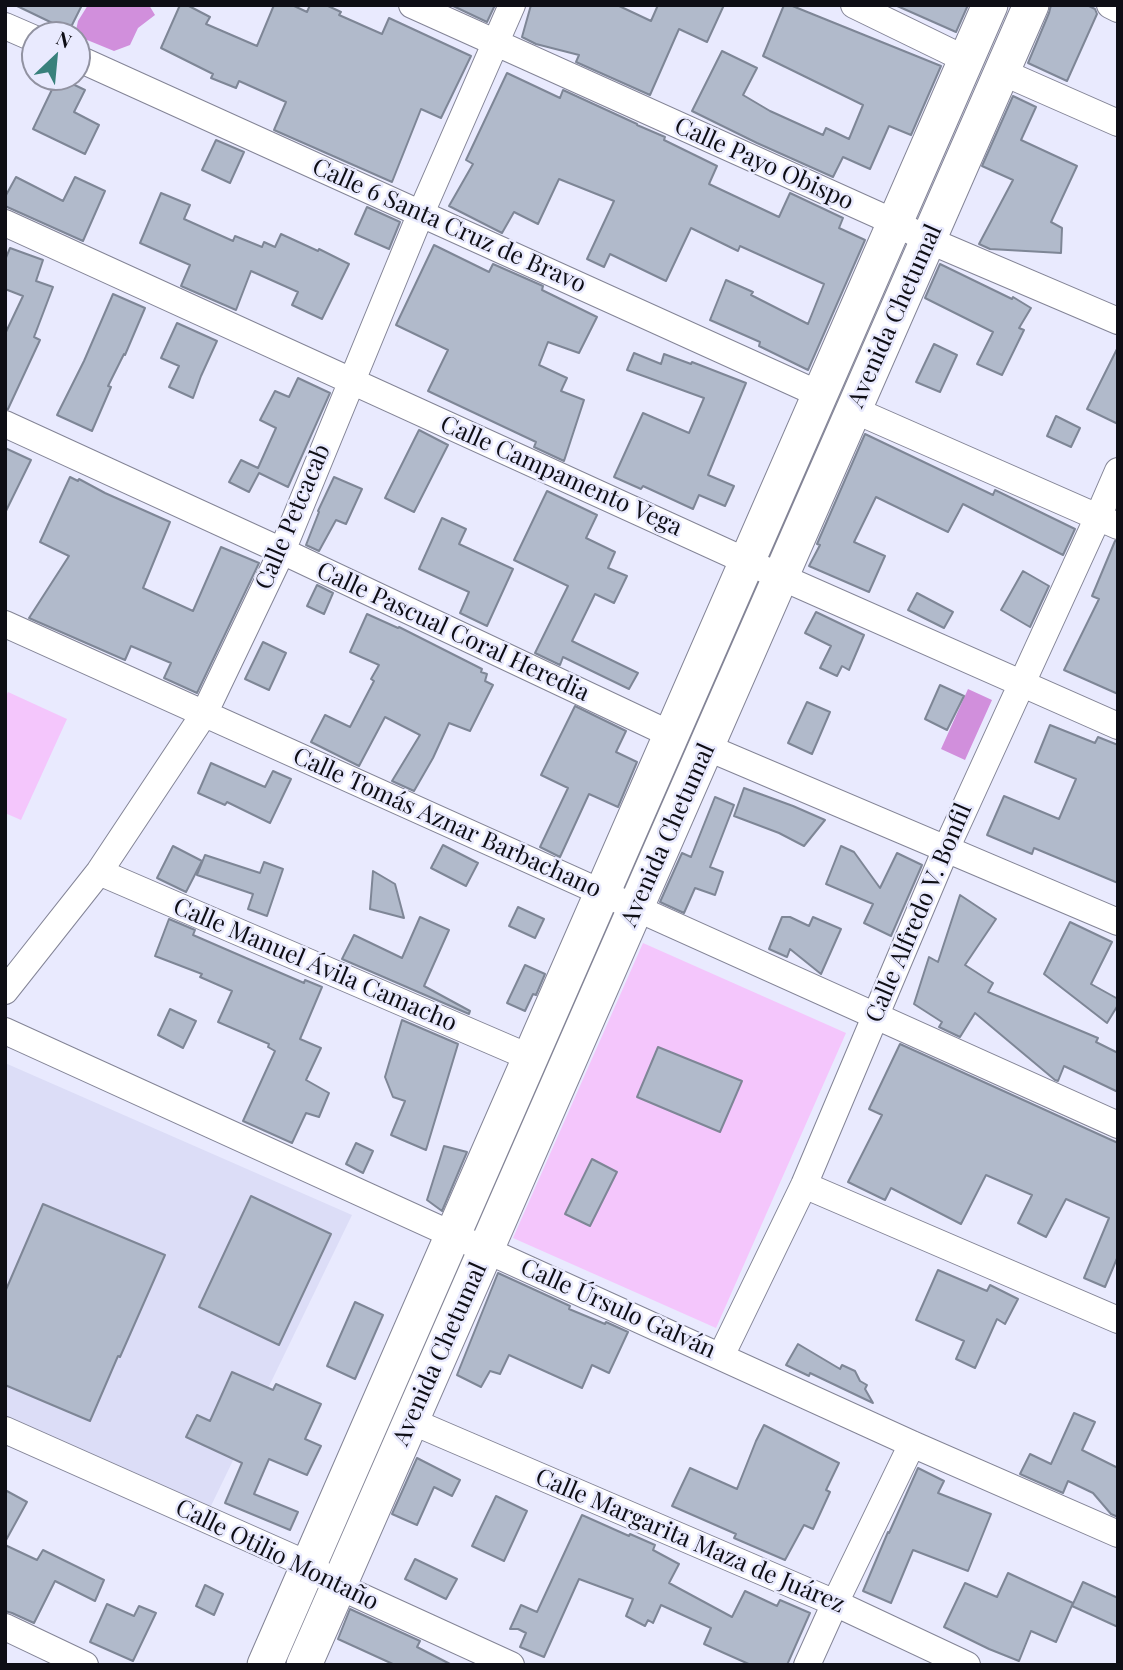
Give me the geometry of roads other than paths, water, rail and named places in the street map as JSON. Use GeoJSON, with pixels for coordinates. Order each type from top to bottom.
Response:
{"type":"FeatureCollection","features":[{"type":"Feature","properties":{"kind":"main road","name":"Avenida Chetumal"},"geometry":{"type":"LineString","coordinates":[[265,1665],[990,5]]}},
{"type":"Feature","properties":{"kind":"main road","name":"Avenida Chetumal"},"geometry":{"type":"LineString","coordinates":[[304,1665],[1031,5]]}},
{"type":"Feature","properties":{"kind":"street","name":"Calle Payo Obispo"},"geometry":{"type":"LineString","coordinates":[[412,5],[929,240],[1118,321]]}},
{"type":"Feature","properties":{"kind":"street","name":"Calle Petcacab"},"geometry":{"type":"LineString","coordinates":[[5,991],[99,872],[204,713],[282,551],[350,381],[512,5]]}},
{"type":"Feature","properties":{"kind":"street"},"geometry":{"type":"LineString","coordinates":[[854,5],[967,60]]}},
{"type":"Feature","properties":{"kind":"street"},"geometry":{"type":"LineString","coordinates":[[1110,5],[1118,9]]}},
{"type":"Feature","properties":{"kind":"street","name":"Calle 6 Santa Cruz de Bravo"},"geometry":{"type":"LineString","coordinates":[[91,64],[821,395]]}},
{"type":"Feature","properties":{"kind":"street"},"geometry":{"type":"LineString","coordinates":[[1002,72],[1118,123]]}},
{"type":"Feature","properties":{"kind":"street","name":"Calle Campamento Vega"},"geometry":{"type":"LineString","coordinates":[[5,223],[780,577],[1118,726]]}},
{"type":"Feature","properties":{"kind":"street"},"geometry":{"type":"LineString","coordinates":[[854,410],[1108,522]]}},
{"type":"Feature","properties":{"kind":"street","name":"Calle Pascual Coral Heredia"},"geometry":{"type":"LineString","coordinates":[[5,424],[672,735]]}},
{"type":"Feature","properties":{"kind":"street","name":"Calle Alfredo V. Bonfil"},"geometry":{"type":"LineString","coordinates":[[721,1356],[804,1185],[946,849],[1022,682],[1108,522],[1118,471]]}},
{"type":"Feature","properties":{"kind":"street","name":"Calle Tomás Aznar Barbachano"},"geometry":{"type":"LineString","coordinates":[[5,624],[1118,1125]]}},
{"type":"Feature","properties":{"kind":"street"},"geometry":{"type":"LineString","coordinates":[[706,747],[1118,922]]}},
{"type":"Feature","properties":{"kind":"street","name":"Calle Manuel Ávila Camacho"},"geometry":{"type":"LineString","coordinates":[[99,872],[531,1058]]}},
{"type":"Feature","properties":{"kind":"street","name":"Calle Úrsulo Galván"},"geometry":{"type":"LineString","coordinates":[[5,1031],[912,1444],[1118,1534]]}},
{"type":"Feature","properties":{"kind":"street"},"geometry":{"type":"LineString","coordinates":[[804,1185],[1118,1320]]}},
{"type":"Feature","properties":{"kind":"street","name":"Calle Margarita Maza de Juárez"},"geometry":{"type":"LineString","coordinates":[[411,1421],[835,1603],[967,1665]]}},
{"type":"Feature","properties":{"kind":"street","name":"Calle Otilio Montaño"},"geometry":{"type":"LineString","coordinates":[[5,1430],[309,1565],[338,1586],[511,1665]]}},
{"type":"Feature","properties":{"kind":"street"},"geometry":{"type":"LineString","coordinates":[[807,1665],[912,1444]]}},
{"type":"Feature","properties":{"kind":"street"},"geometry":{"type":"LineString","coordinates":[[5,1627],[85,1665]]}}]}
